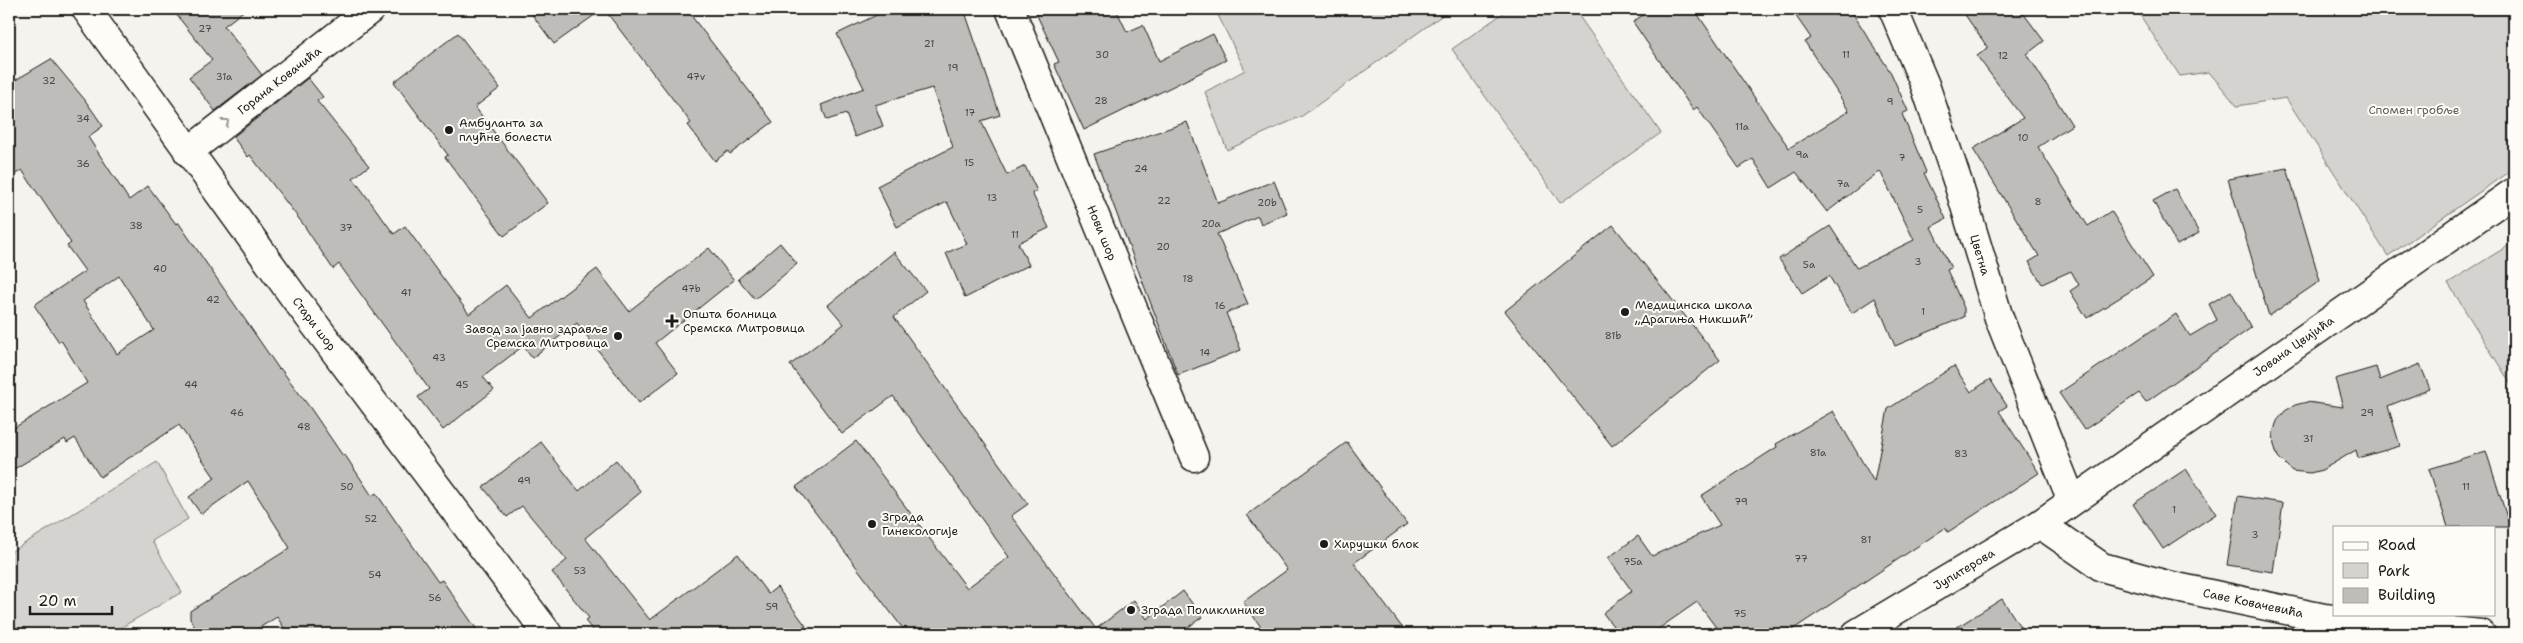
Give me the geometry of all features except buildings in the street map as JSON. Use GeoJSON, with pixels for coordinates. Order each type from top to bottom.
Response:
{"type":"FeatureCollection","features":[{"type":"Feature","properties":{"kind":"street","name":"Стари шор"},"geometry":{"type":"LineString","coordinates":[[86,9],[188,152],[548,634]]}},
{"type":"Feature","properties":{"kind":"street","name":"Горана Ковачића"},"geometry":{"type":"LineString","coordinates":[[188,152],[371,9]]}},
{"type":"Feature","properties":{"kind":"street","name":"Нови шор"},"geometry":{"type":"LineString","coordinates":[[1010,9],[1194,457]]}},
{"type":"Feature","properties":{"kind":"street","name":"Цветна"},"geometry":{"type":"LineString","coordinates":[[1893,9],[1925,85],[1999,318],[2072,501]]}},
{"type":"Feature","properties":{"kind":"street","name":"Јована Цвијића"},"geometry":{"type":"LineString","coordinates":[[2072,501],[2514,192]]}},
{"type":"Feature","properties":{"kind":"street","name":"Јупитерова"},"geometry":{"type":"LineString","coordinates":[[1856,634],[2040,524],[2072,501]]}},
{"type":"Feature","properties":{"kind":"street","name":"Саве Ковачевића"},"geometry":{"type":"LineString","coordinates":[[2040,524],[2102,567],[2167,586],[2324,618],[2481,634]]}},
{"type":"Feature","properties":{"kind":"green space"},"geometry":{"type":"Polygon","coordinates":[[[1215,9],[1451,9],[1302,116],[1227,150],[1205,92],[1245,70],[1215,9]]]}},
{"type":"Feature","properties":{"kind":"green space"},"geometry":{"type":"Polygon","coordinates":[[[1509,9],[1574,9],[1661,133],[1560,203],[1452,49],[1509,9]]]}},
{"type":"Feature","properties":{"kind":"green space","name":"Спомен гробље"},"geometry":{"type":"Polygon","coordinates":[[[2136,9],[2514,9],[2514,168],[2388,256],[2286,98],[2237,106],[2209,72],[2180,76],[2136,9]]]}},
{"type":"Feature","properties":{"kind":"green space"},"geometry":{"type":"Polygon","coordinates":[[[2514,242],[2514,389],[2448,283],[2514,242]]]}},
{"type":"Feature","properties":{"kind":"green space"},"geometry":{"type":"Polygon","coordinates":[[[157,462],[188,519],[152,541],[182,592],[115,631],[116,634],[9,634],[9,553],[157,462]]]}},
{"type":"Feature","properties":{"kind":"place","name":"Амбуланта за плућне болести"},"geometry":{"type":"Point","coordinates":[449,130]}},
{"type":"Feature","properties":{"kind":"place","name":"Медицинска школа „Драгиња Никшић”"},"geometry":{"type":"Point","coordinates":[1625,312]}},
{"type":"Feature","properties":{"kind":"place","name":"Општа болница Сремска Митровица"},"geometry":{"type":"Point","coordinates":[672,321]}},
{"type":"Feature","properties":{"kind":"place","name":"Завод за јавно здравље Сремска Митровица"},"geometry":{"type":"Point","coordinates":[618,336]}},
{"type":"Feature","properties":{"kind":"place","name":"Зграда Гинекологије"},"geometry":{"type":"Point","coordinates":[872,524]}},
{"type":"Feature","properties":{"kind":"place","name":"Хирушки блок"},"geometry":{"type":"Point","coordinates":[1324,544]}},
{"type":"Feature","properties":{"kind":"place","name":"Зграда Поликлинике"},"geometry":{"type":"Point","coordinates":[1131,610]}}]}
